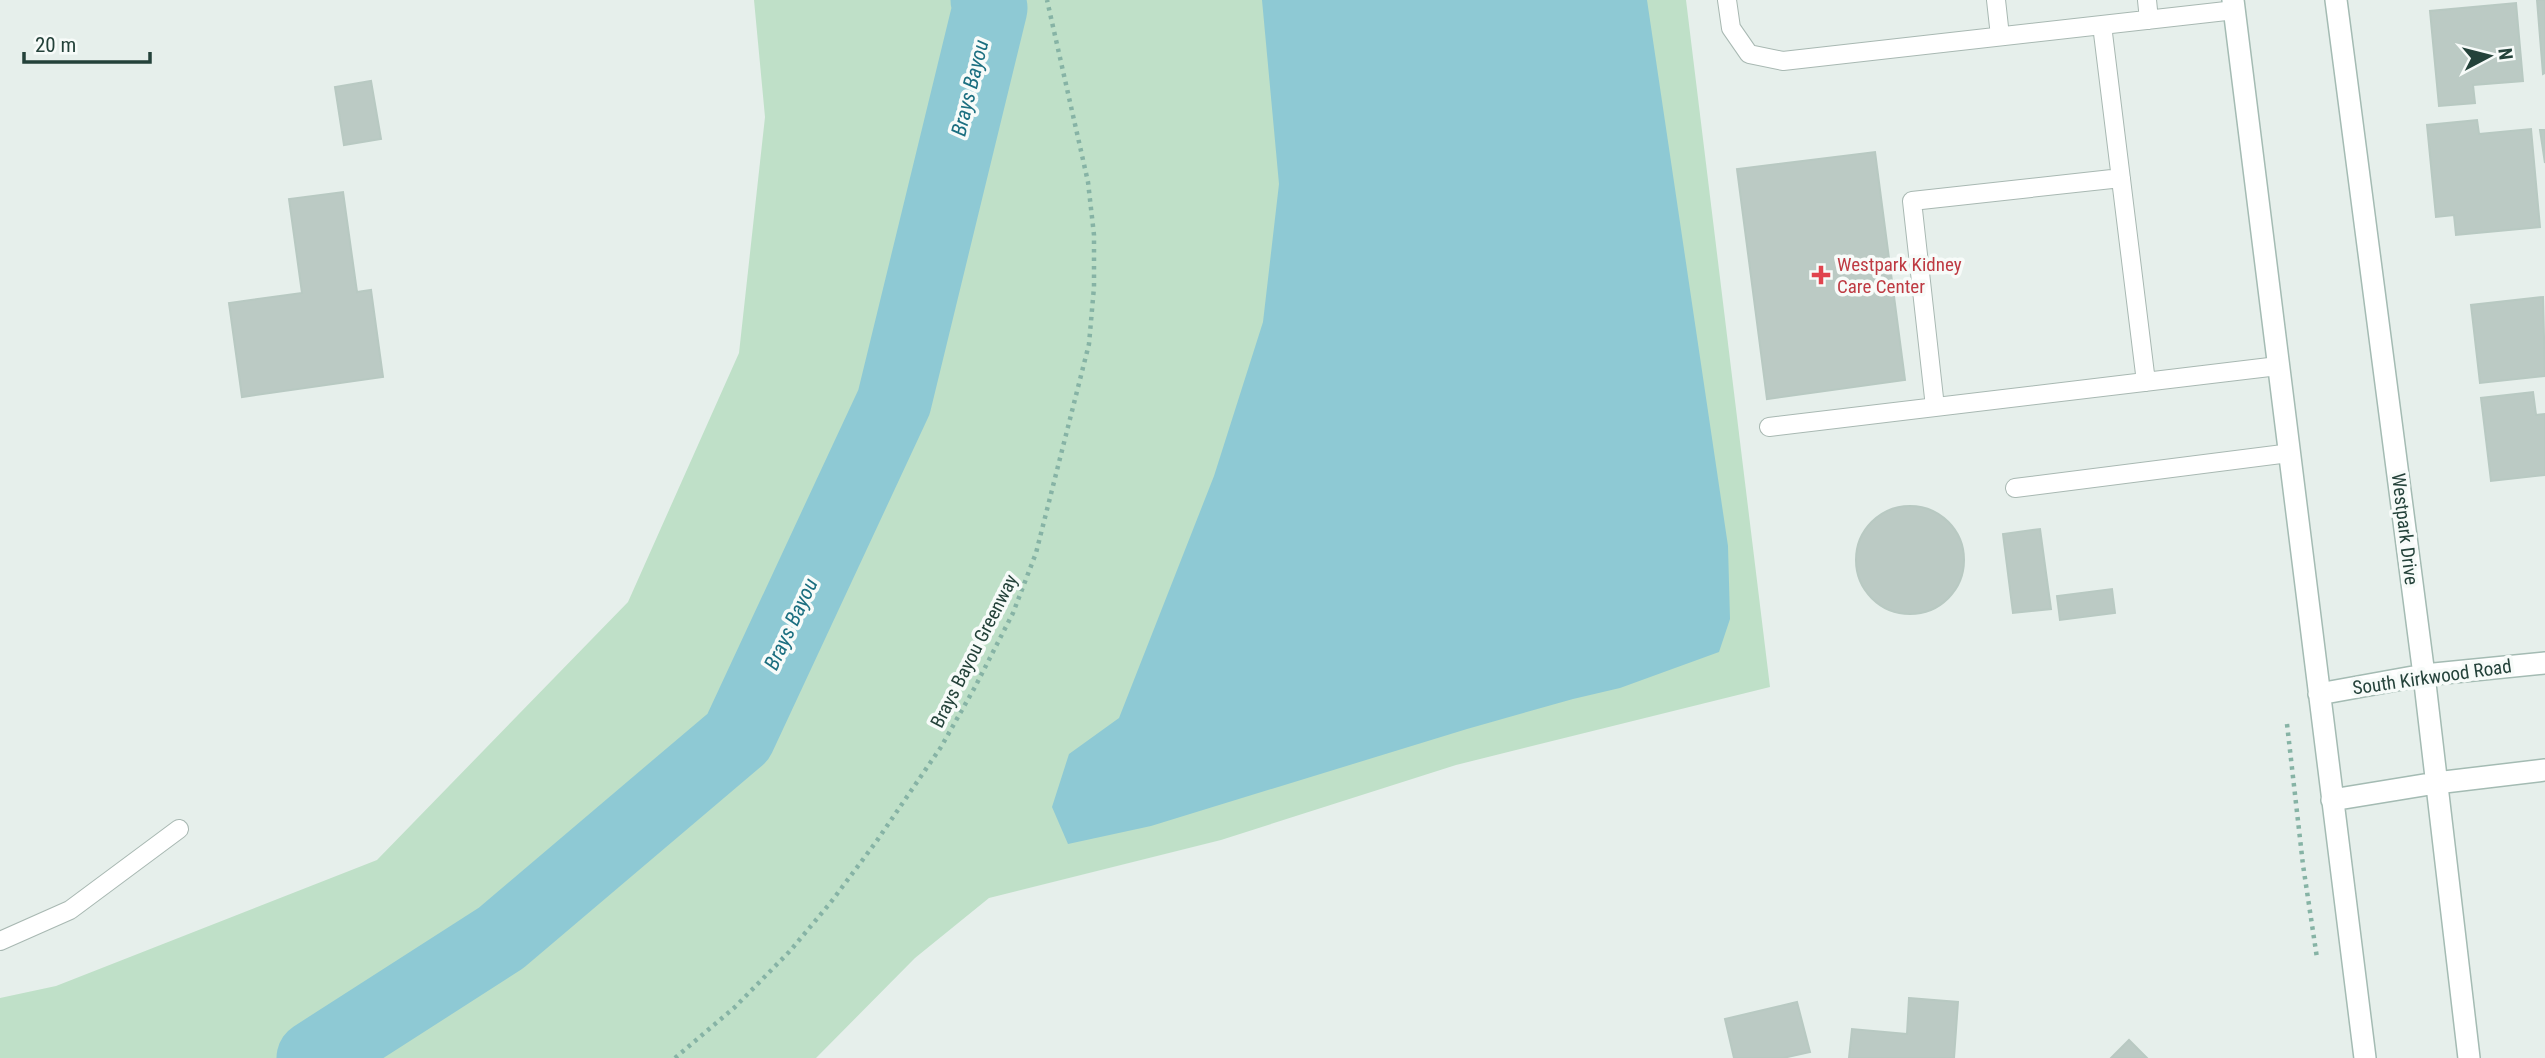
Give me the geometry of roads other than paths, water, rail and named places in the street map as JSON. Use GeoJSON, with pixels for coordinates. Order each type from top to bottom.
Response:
{"type":"FeatureCollection","features":[{"type":"Feature","properties":{"kind":"main road","name":"Westpark Drive"},"geometry":{"type":"LineString","coordinates":[[2336,0],[2424,675],[2469,1058]]}},
{"type":"Feature","properties":{"kind":"main road"},"geometry":{"type":"LineString","coordinates":[[2234,5],[2365,1058]]}},
{"type":"Feature","properties":{"kind":"main road","name":"South Kirkwood Road"},"geometry":{"type":"LineString","coordinates":[[2319,694],[2424,675],[2545,663]]}},
{"type":"Feature","properties":{"kind":"main road"},"geometry":{"type":"LineString","coordinates":[[2332,800],[2436,783],[2545,770]]}},
{"type":"Feature","properties":{"kind":"lane"},"geometry":{"type":"LineString","coordinates":[[1727,0],[1731,28],[1749,54],[1783,61],[2149,20],[2234,5]]}},
{"type":"Feature","properties":{"kind":"lane"},"geometry":{"type":"LineString","coordinates":[[1996,0],[2000,36]]}},
{"type":"Feature","properties":{"kind":"lane"},"geometry":{"type":"LineString","coordinates":[[2147,0],[2149,20]]}},
{"type":"Feature","properties":{"kind":"lane"},"geometry":{"type":"LineString","coordinates":[[2102,24],[2146,382]]}},
{"type":"Feature","properties":{"kind":"lane"},"geometry":{"type":"LineString","coordinates":[[1935,407],[1912,201],[2121,178]]}},
{"type":"Feature","properties":{"kind":"lane"},"geometry":{"type":"LineString","coordinates":[[1769,427],[2278,366]]}},
{"type":"Feature","properties":{"kind":"lane"},"geometry":{"type":"LineString","coordinates":[[2015,488],[2290,453]]}},
{"type":"Feature","properties":{"kind":"lane"},"geometry":{"type":"LineString","coordinates":[[0,941],[70,910],[179,829]]}},
{"type":"Feature","properties":{"kind":"water"},"geometry":{"type":"Polygon","coordinates":[[[1262,0],[1647,0],[1728,546],[1730,619],[1719,652],[1620,688],[1467,729],[1151,826],[1068,844],[1052,807],[1069,754],[1119,718],[1214,476],[1263,322],[1279,184],[1262,0]]]}},
{"type":"Feature","properties":{"kind":"waterway","name":"Brays Bayou"},"geometry":{"type":"LineString","coordinates":[[314,1058],[501,938],[738,737],[894,402],[990,8],[988,0]]}},
{"type":"Feature","properties":{"kind":"place","name":"Westpark Kidney Care Center"},"geometry":{"type":"Point","coordinates":[1821,275]}}]}
